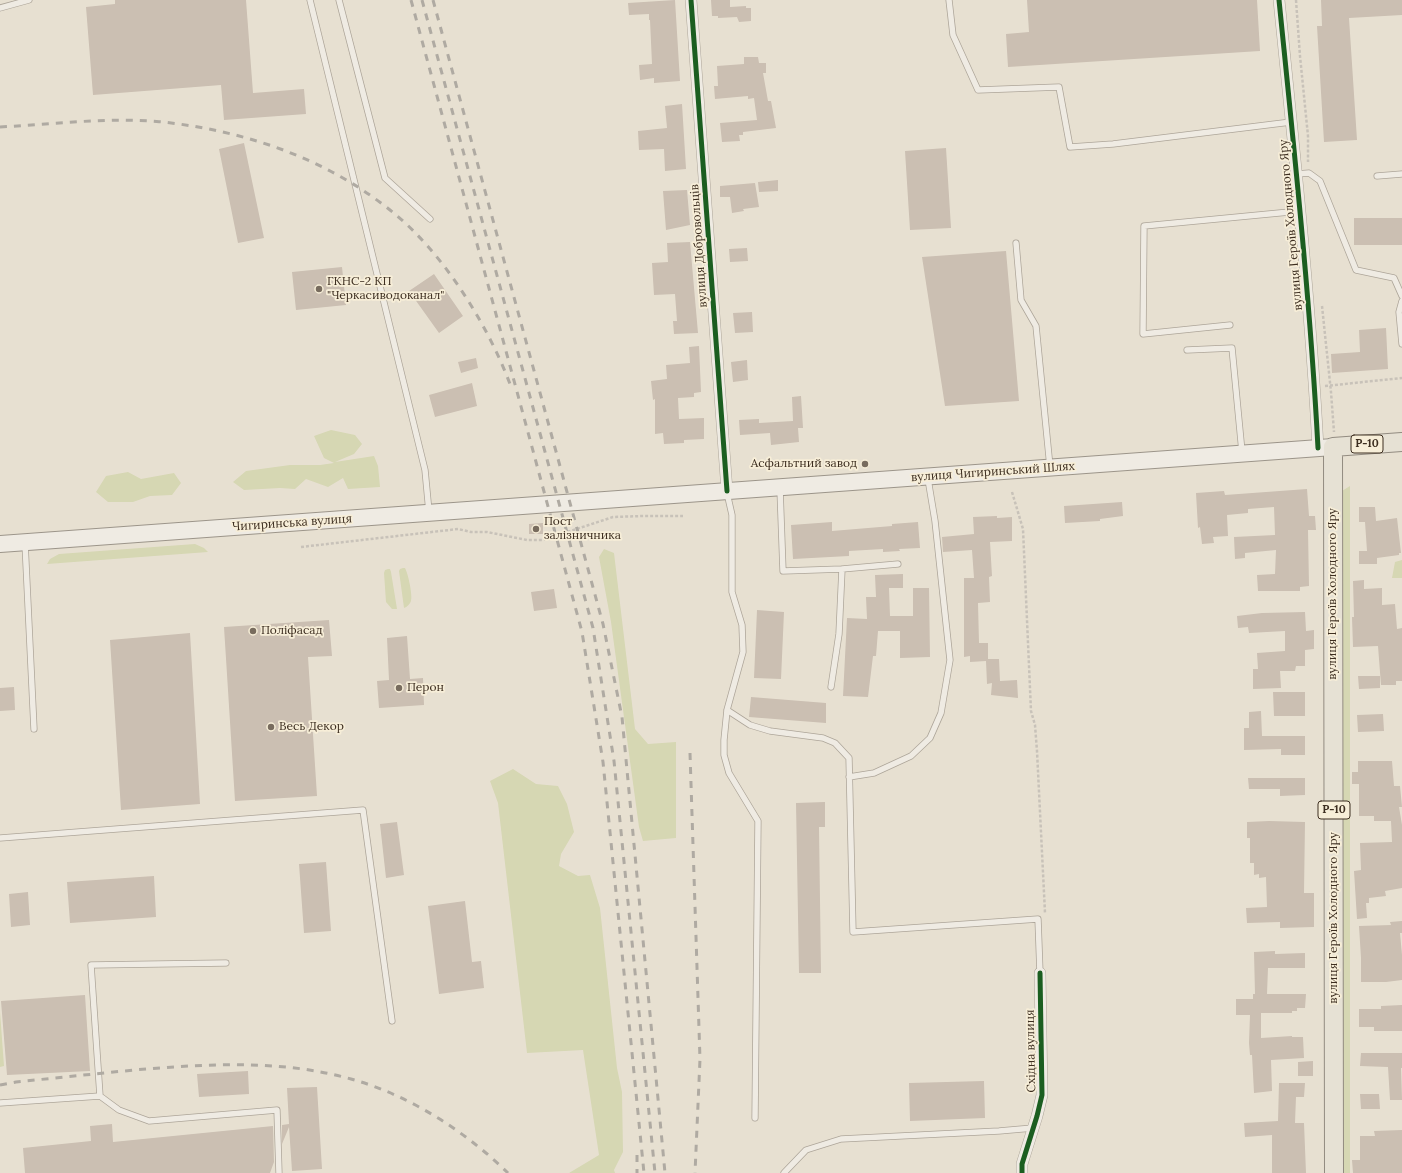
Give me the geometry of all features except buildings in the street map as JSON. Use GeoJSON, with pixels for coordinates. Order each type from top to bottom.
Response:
{"type":"FeatureCollection","features":[{"type":"Feature","properties":{"kind":"main road","name":"вулиця Чигиринський Шлях"},"geometry":{"type":"LineString","coordinates":[[584,502],[1402,442]]}},
{"type":"Feature","properties":{"kind":"main road","name":"вулиця Героїв Холодного Яру"},"geometry":{"type":"LineString","coordinates":[[1326,447],[1334,1173]]}},
{"type":"Feature","properties":{"kind":"main road","name":"Чигиринська вулиця"},"geometry":{"type":"LineString","coordinates":[[0,544],[584,502]]}},
{"type":"Feature","properties":{"kind":"street","name":"вулиця Добровольців"},"geometry":{"type":"LineString","coordinates":[[691,0],[727,491]]}},
{"type":"Feature","properties":{"kind":"street","name":"вулиця Героїв Холодного Яру"},"geometry":{"type":"LineString","coordinates":[[1279,0],[1291,122],[1303,174],[1300,211],[1315,388],[1326,447]]}},
{"type":"Feature","properties":{"kind":"street","name":"Східна вулиця"},"geometry":{"type":"LineString","coordinates":[[1022,1173],[1022,1164],[1034,1128],[1042,1095],[1040,973]]}},
{"type":"Feature","properties":{"kind":"lane"},"geometry":{"type":"LineString","coordinates":[[0,8],[29,0]]}},
{"type":"Feature","properties":{"kind":"lane"},"geometry":{"type":"LineString","coordinates":[[310,0],[425,470],[429,513]]}},
{"type":"Feature","properties":{"kind":"lane"},"geometry":{"type":"LineString","coordinates":[[339,0],[385,178],[430,219]]}},
{"type":"Feature","properties":{"kind":"lane"},"geometry":{"type":"LineString","coordinates":[[949,0],[953,35],[978,90],[1059,87],[1070,147],[1113,144],[1291,122]]}},
{"type":"Feature","properties":{"kind":"lane"},"geometry":{"type":"LineString","coordinates":[[1303,174],[1320,181],[1356,270],[1394,278],[1402,296]]}},
{"type":"Feature","properties":{"kind":"lane"},"geometry":{"type":"LineString","coordinates":[[1377,176],[1402,174]]}},
{"type":"Feature","properties":{"kind":"lane"},"geometry":{"type":"LineString","coordinates":[[1230,325],[1143,334],[1144,226],[1300,211]]}},
{"type":"Feature","properties":{"kind":"lane"},"geometry":{"type":"LineString","coordinates":[[1016,243],[1021,300],[1036,326],[1050,468]]}},
{"type":"Feature","properties":{"kind":"lane"},"geometry":{"type":"LineString","coordinates":[[1402,301],[1399,312],[1402,344]]}},
{"type":"Feature","properties":{"kind":"lane"},"geometry":{"type":"LineString","coordinates":[[1187,350],[1232,348],[1242,453]]}},
{"type":"Feature","properties":{"kind":"lane"},"geometry":{"type":"LineString","coordinates":[[849,777],[874,773],[911,756],[930,738],[941,713],[950,660],[935,521],[928,476]]}},
{"type":"Feature","properties":{"kind":"lane"},"geometry":{"type":"LineString","coordinates":[[780,487],[783,571],[842,569],[898,564]]}},
{"type":"Feature","properties":{"kind":"lane"},"geometry":{"type":"LineString","coordinates":[[727,491],[732,515],[732,592],[742,625],[743,652],[727,710],[724,756],[729,773],[758,821],[755,1118]]}},
{"type":"Feature","properties":{"kind":"lane"},"geometry":{"type":"LineString","coordinates":[[25,542],[34,729]]}},
{"type":"Feature","properties":{"kind":"lane"},"geometry":{"type":"LineString","coordinates":[[831,687],[838,634],[842,569]]}},
{"type":"Feature","properties":{"kind":"lane"},"geometry":{"type":"LineString","coordinates":[[727,710],[750,725],[770,731],[823,738],[836,743],[848,758],[853,932],[1038,920],[1040,973]]}},
{"type":"Feature","properties":{"kind":"lane"},"geometry":{"type":"LineString","coordinates":[[0,838],[363,810],[392,1021]]}},
{"type":"Feature","properties":{"kind":"lane"},"geometry":{"type":"LineString","coordinates":[[100,1096],[91,965],[226,963]]}},
{"type":"Feature","properties":{"kind":"lane"},"geometry":{"type":"LineString","coordinates":[[0,1103],[100,1096],[119,1110],[149,1121],[277,1110],[279,1173]]}},
{"type":"Feature","properties":{"kind":"lane"},"geometry":{"type":"LineString","coordinates":[[784,1173],[806,1150],[841,1139],[1034,1128]]}},
{"type":"Feature","properties":{"kind":"path"},"geometry":{"type":"LineString","coordinates":[[1296,0],[1308,136],[1303,174]]}},
{"type":"Feature","properties":{"kind":"path"},"geometry":{"type":"LineString","coordinates":[[1321,300],[1334,433],[1326,447]]}},
{"type":"Feature","properties":{"kind":"path"},"geometry":{"type":"LineString","coordinates":[[1315,388],[1330,385],[1402,378]]}},
{"type":"Feature","properties":{"kind":"path"},"geometry":{"type":"LineString","coordinates":[[1012,492],[1023,530],[1025,612],[1031,711],[1035,725],[1037,751],[1045,914]]}},
{"type":"Feature","properties":{"kind":"path"},"geometry":{"type":"LineString","coordinates":[[302,546],[458,529],[470,532],[487,532],[527,540],[543,540],[613,517],[683,516]]}},
{"type":"Feature","properties":{"kind":"green space"},"geometry":{"type":"Polygon","coordinates":[[[331,430],[355,435],[362,444],[354,454],[335,462],[374,456],[378,466],[380,487],[348,489],[343,478],[328,487],[306,479],[295,489],[280,488],[244,490],[233,482],[246,471],[290,465],[320,465],[334,463],[324,458],[314,436],[331,430]]]}},
{"type":"Feature","properties":{"kind":"green space"},"geometry":{"type":"Polygon","coordinates":[[[128,472],[141,479],[174,473],[181,483],[172,495],[150,496],[133,502],[108,502],[96,492],[106,476],[128,472]]]}},
{"type":"Feature","properties":{"kind":"green space"},"geometry":{"type":"Polygon","coordinates":[[[1350,486],[1350,1173],[1341,1173],[1342,491],[1350,486]]]}},
{"type":"Feature","properties":{"kind":"green space"},"geometry":{"type":"Polygon","coordinates":[[[195,544],[204,548],[208,552],[47,564],[50,559],[59,554],[195,544]]]}},
{"type":"Feature","properties":{"kind":"green space"},"geometry":{"type":"Polygon","coordinates":[[[604,549],[614,553],[635,729],[648,744],[676,742],[676,838],[643,841],[639,827],[611,622],[599,557],[604,549]]]}},
{"type":"Feature","properties":{"kind":"green space"},"geometry":{"type":"Polygon","coordinates":[[[1402,560],[1402,578],[1392,578],[1395,562],[1402,560]]]}},
{"type":"Feature","properties":{"kind":"green space"},"geometry":{"type":"Polygon","coordinates":[[[405,568],[411,590],[411,601],[404,608],[399,571],[405,568]]]}},
{"type":"Feature","properties":{"kind":"green space"},"geometry":{"type":"Polygon","coordinates":[[[390,569],[391,572],[397,609],[392,609],[386,602],[384,573],[385,570],[390,569]]]}},
{"type":"Feature","properties":{"kind":"green space"},"geometry":{"type":"Polygon","coordinates":[[[513,769],[536,784],[558,786],[567,804],[574,832],[561,854],[559,866],[578,876],[590,875],[600,908],[617,1068],[622,1092],[623,1152],[614,1170],[615,1173],[569,1173],[599,1155],[583,1050],[527,1053],[498,803],[490,781],[513,769]]]}},
{"type":"Feature","properties":{"kind":"green space"},"geometry":{"type":"Polygon","coordinates":[[[0,1012],[4,1066],[0,1067],[0,1012]]]}},
{"type":"Feature","properties":{"kind":"railway"},"geometry":{"type":"LineString","coordinates":[[411,0],[582,632],[603,762],[644,1173]]}},
{"type":"Feature","properties":{"kind":"railway"},"geometry":{"type":"LineString","coordinates":[[422,0],[593,628],[614,761],[655,1173]]}},
{"type":"Feature","properties":{"kind":"railway"},"geometry":{"type":"LineString","coordinates":[[433,0],[603,624],[622,717],[665,1173]]}},
{"type":"Feature","properties":{"kind":"railway"},"geometry":{"type":"LineString","coordinates":[[0,127],[122,120],[163,122],[194,126],[254,140],[283,150],[339,176],[390,210],[409,227],[445,267],[476,313],[489,337],[510,384]]}},
{"type":"Feature","properties":{"kind":"railway"},"geometry":{"type":"LineString","coordinates":[[690,753],[700,1059],[695,1173]]}},
{"type":"Feature","properties":{"kind":"railway"},"geometry":{"type":"LineString","coordinates":[[0,1085],[16,1082],[134,1070],[188,1066],[243,1065],[297,1068],[351,1079],[373,1086],[415,1105],[455,1129],[508,1173]]}},
{"type":"Feature","properties":{"kind":"railway"},"geometry":{"type":"LineString","coordinates":[[637,1155],[637,1173]]}},
{"type":"Feature","properties":{"kind":"cycle path"},"geometry":{"type":"LineString","coordinates":[[691,0],[727,491]]}},
{"type":"Feature","properties":{"kind":"cycle path"},"geometry":{"type":"LineString","coordinates":[[1279,0],[1306,280],[1318,448]]}},
{"type":"Feature","properties":{"kind":"cycle path"},"geometry":{"type":"LineString","coordinates":[[1022,1173],[1022,1164],[1042,1095],[1040,973]]}},
{"type":"Feature","properties":{"kind":"place","name":"ГКНС-2 КП \"Черкасиводоканал\""},"geometry":{"type":"Point","coordinates":[319,289]}},
{"type":"Feature","properties":{"kind":"place","name":"Асфальтний завод"},"geometry":{"type":"Point","coordinates":[865,464]}},
{"type":"Feature","properties":{"kind":"place","name":"Пост залізничника"},"geometry":{"type":"Point","coordinates":[536,529]}},
{"type":"Feature","properties":{"kind":"place","name":"Поліфасад"},"geometry":{"type":"Point","coordinates":[253,631]}},
{"type":"Feature","properties":{"kind":"place","name":"Перон"},"geometry":{"type":"Point","coordinates":[399,688]}},
{"type":"Feature","properties":{"kind":"place","name":"Весь Декор"},"geometry":{"type":"Point","coordinates":[271,727]}}]}
